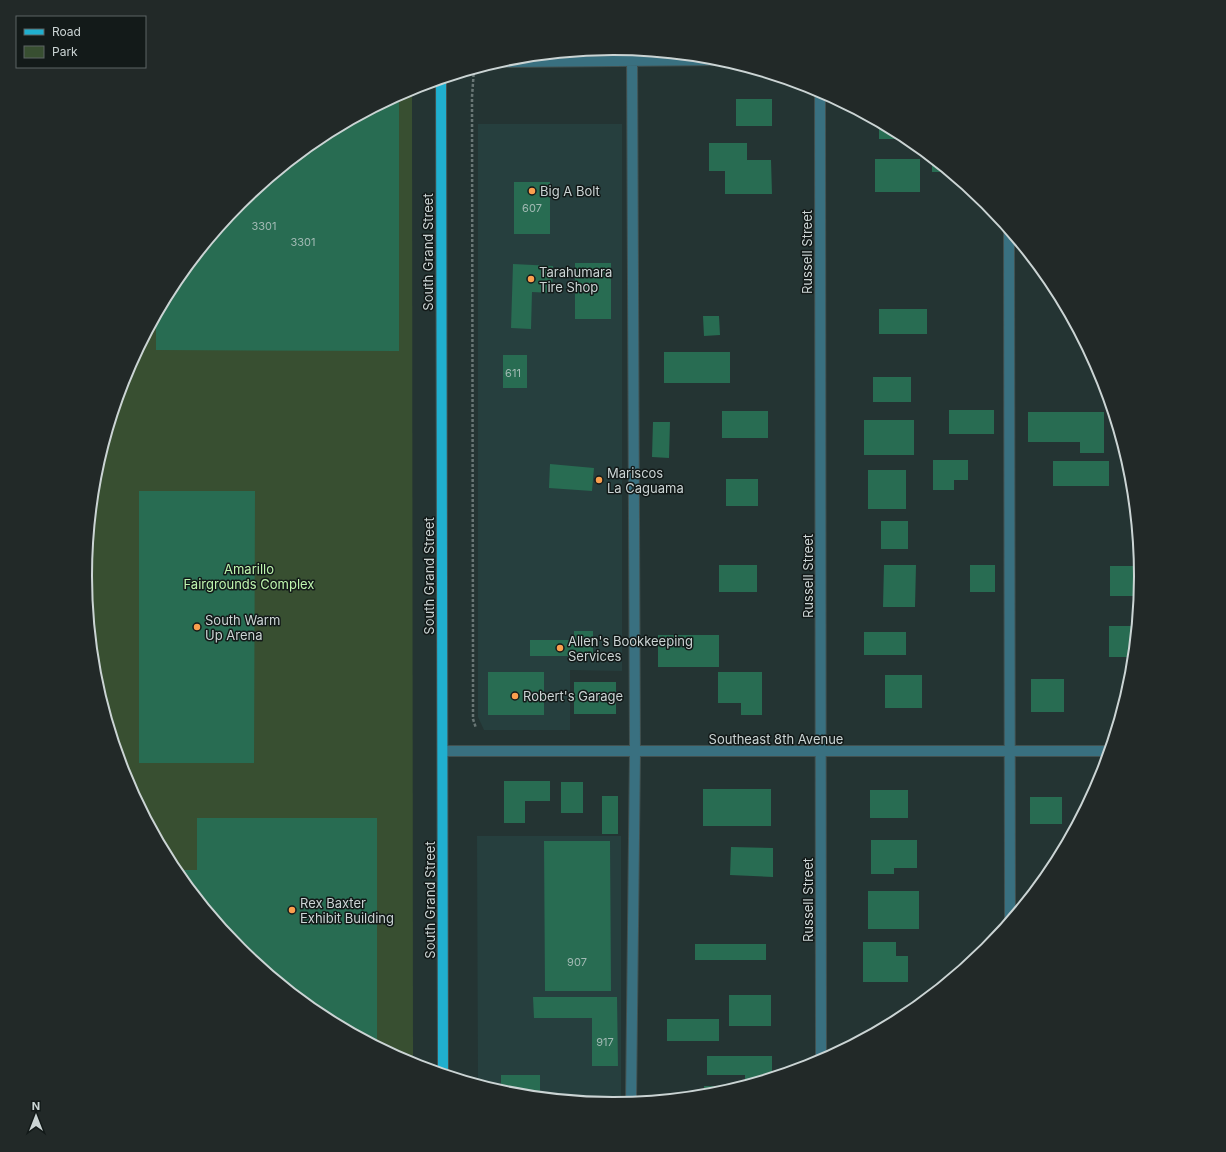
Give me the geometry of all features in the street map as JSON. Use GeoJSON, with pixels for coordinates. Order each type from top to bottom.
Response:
{"type":"FeatureCollection","features":[{"type":"Feature","properties":{"kind":"main road","name":"South Grand Street"},"geometry":{"type":"LineString","coordinates":[[441,85],[443,1068]]}},
{"type":"Feature","properties":{"kind":"street"},"geometry":{"type":"LineString","coordinates":[[631,1096],[635,752],[632,56]]}},
{"type":"Feature","properties":{"kind":"street"},"geometry":{"type":"LineString","coordinates":[[529,62],[689,60]]}},
{"type":"Feature","properties":{"kind":"street","name":"Russell Street"},"geometry":{"type":"LineString","coordinates":[[820,99],[821,1053]]}},
{"type":"Feature","properties":{"kind":"street"},"geometry":{"type":"LineString","coordinates":[[1009,237],[1010,914]]}},
{"type":"Feature","properties":{"kind":"street","name":"Southeast 8th Avenue"},"geometry":{"type":"LineString","coordinates":[[443,751],[1103,751]]}},
{"type":"Feature","properties":{"kind":"path"},"geometry":{"type":"LineString","coordinates":[[474,74],[472,96],[473,719],[476,728]]}},
{"type":"Feature","properties":{"kind":"shaded area"},"geometry":{"type":"Polygon","coordinates":[[[478,124],[622,124],[622,671],[570,670],[570,730],[484,730],[478,717],[478,124]]]}},
{"type":"Feature","properties":{"kind":"shaded area"},"geometry":{"type":"Polygon","coordinates":[[[477,836],[621,836],[621,1097],[579,1096],[545,1093],[478,1079],[477,836]]]}},
{"type":"Feature","properties":{"kind":"green space","name":"Amarillo Fairgrounds Complex"},"geometry":{"type":"Polygon","coordinates":[[[412,96],[413,1057],[352,1027],[324,1009],[269,968],[221,920],[180,865],[146,806],[132,775],[110,711],[96,644],[92,576],[96,508],[110,441],[132,377],[146,346],[162,315],[180,287],[221,232],[269,184],[324,143],[353,125],[412,96]]]}},
{"type":"Feature","properties":{"kind":"building"},"geometry":{"type":"Polygon","coordinates":[[[736,99],[772,99],[772,126],[736,126],[736,99]]]}},
{"type":"Feature","properties":{"kind":"building"},"geometry":{"type":"Polygon","coordinates":[[[399,102],[399,351],[156,350],[156,327],[162,315],[180,287],[221,232],[269,184],[296,163],[353,125],[399,102]]]}},
{"type":"Feature","properties":{"kind":"building"},"geometry":{"type":"Polygon","coordinates":[[[879,128],[896,139],[879,139],[879,128]]]}},
{"type":"Feature","properties":{"kind":"building"},"geometry":{"type":"Polygon","coordinates":[[[709,143],[747,143],[747,160],[771,160],[772,194],[725,194],[725,171],[709,171],[709,143]]]}},
{"type":"Feature","properties":{"kind":"building"},"geometry":{"type":"Polygon","coordinates":[[[875,159],[920,159],[920,192],[875,192],[875,159]]]}},
{"type":"Feature","properties":{"kind":"building"},"geometry":{"type":"Polygon","coordinates":[[[932,165],[942,172],[932,172],[932,165]]]}},
{"type":"Feature","properties":{"kind":"building"},"geometry":{"type":"Polygon","coordinates":[[[514,182],[550,182],[550,234],[514,234],[514,182]]]}},
{"type":"Feature","properties":{"kind":"building"},"geometry":{"type":"Polygon","coordinates":[[[575,263],[611,263],[611,319],[575,319],[575,263]]]}},
{"type":"Feature","properties":{"kind":"building"},"geometry":{"type":"Polygon","coordinates":[[[513,264],[553,266],[552,293],[532,292],[531,329],[511,328],[513,264]]]}},
{"type":"Feature","properties":{"kind":"building"},"geometry":{"type":"Polygon","coordinates":[[[879,309],[927,309],[927,334],[879,334],[879,309]]]}},
{"type":"Feature","properties":{"kind":"building"},"geometry":{"type":"Polygon","coordinates":[[[703,316],[719,316],[720,335],[704,336],[703,316]]]}},
{"type":"Feature","properties":{"kind":"building"},"geometry":{"type":"Polygon","coordinates":[[[664,352],[730,352],[730,383],[664,383],[664,352]]]}},
{"type":"Feature","properties":{"kind":"building"},"geometry":{"type":"Polygon","coordinates":[[[503,355],[527,355],[527,388],[503,388],[503,355]]]}},
{"type":"Feature","properties":{"kind":"building"},"geometry":{"type":"Polygon","coordinates":[[[873,377],[911,377],[911,402],[873,402],[873,377]]]}},
{"type":"Feature","properties":{"kind":"building"},"geometry":{"type":"Polygon","coordinates":[[[949,410],[994,410],[994,434],[949,434],[949,410]]]}},
{"type":"Feature","properties":{"kind":"building"},"geometry":{"type":"Polygon","coordinates":[[[722,411],[768,411],[768,438],[722,438],[722,411]]]}},
{"type":"Feature","properties":{"kind":"building"},"geometry":{"type":"Polygon","coordinates":[[[1028,412],[1104,412],[1104,453],[1080,453],[1080,442],[1028,442],[1028,412]]]}},
{"type":"Feature","properties":{"kind":"building"},"geometry":{"type":"Polygon","coordinates":[[[864,420],[914,420],[914,455],[864,455],[864,420]]]}},
{"type":"Feature","properties":{"kind":"building"},"geometry":{"type":"Polygon","coordinates":[[[653,422],[670,422],[669,458],[652,457],[653,422]]]}},
{"type":"Feature","properties":{"kind":"building"},"geometry":{"type":"Polygon","coordinates":[[[933,460],[968,460],[968,480],[954,480],[954,490],[933,490],[933,460]]]}},
{"type":"Feature","properties":{"kind":"building"},"geometry":{"type":"Polygon","coordinates":[[[1053,461],[1109,461],[1109,486],[1053,486],[1053,461]]]}},
{"type":"Feature","properties":{"kind":"building"},"geometry":{"type":"Polygon","coordinates":[[[550,464],[594,468],[592,491],[549,488],[550,464]]]}},
{"type":"Feature","properties":{"kind":"building"},"geometry":{"type":"Polygon","coordinates":[[[868,470],[906,470],[906,509],[868,509],[868,470]]]}},
{"type":"Feature","properties":{"kind":"building"},"geometry":{"type":"Polygon","coordinates":[[[726,479],[758,479],[758,506],[726,506],[726,479]]]}},
{"type":"Feature","properties":{"kind":"building","name":"South Warm Up Arena"},"geometry":{"type":"Polygon","coordinates":[[[139,491],[255,491],[254,763],[139,763],[139,491]]]}},
{"type":"Feature","properties":{"kind":"building"},"geometry":{"type":"Polygon","coordinates":[[[881,521],[908,521],[908,549],[881,549],[881,521]]]}},
{"type":"Feature","properties":{"kind":"building"},"geometry":{"type":"Polygon","coordinates":[[[719,565],[757,565],[757,592],[719,592],[719,565]]]}},
{"type":"Feature","properties":{"kind":"building"},"geometry":{"type":"Polygon","coordinates":[[[884,565],[916,565],[915,607],[883,607],[884,565]]]}},
{"type":"Feature","properties":{"kind":"building"},"geometry":{"type":"Polygon","coordinates":[[[970,565],[995,565],[995,592],[970,592],[970,565]]]}},
{"type":"Feature","properties":{"kind":"building"},"geometry":{"type":"Polygon","coordinates":[[[1110,566],[1134,566],[1133,596],[1110,596],[1110,566]]]}},
{"type":"Feature","properties":{"kind":"building"},"geometry":{"type":"Polygon","coordinates":[[[1109,626],[1132,626],[1128,657],[1109,657],[1109,626]]]}},
{"type":"Feature","properties":{"kind":"building"},"geometry":{"type":"Polygon","coordinates":[[[574,631],[593,631],[593,656],[530,656],[530,640],[574,640],[574,631]]]}},
{"type":"Feature","properties":{"kind":"building"},"geometry":{"type":"Polygon","coordinates":[[[864,632],[906,632],[906,655],[864,655],[864,632]]]}},
{"type":"Feature","properties":{"kind":"building"},"geometry":{"type":"Polygon","coordinates":[[[658,635],[719,635],[719,667],[658,667],[658,635]]]}},
{"type":"Feature","properties":{"kind":"building"},"geometry":{"type":"Polygon","coordinates":[[[488,672],[544,672],[544,715],[488,715],[488,672]]]}},
{"type":"Feature","properties":{"kind":"building"},"geometry":{"type":"Polygon","coordinates":[[[718,672],[762,672],[762,715],[741,715],[741,703],[718,703],[718,672]]]}},
{"type":"Feature","properties":{"kind":"building"},"geometry":{"type":"Polygon","coordinates":[[[885,675],[922,675],[922,708],[885,708],[885,675]]]}},
{"type":"Feature","properties":{"kind":"building"},"geometry":{"type":"Polygon","coordinates":[[[1031,679],[1064,679],[1064,712],[1031,712],[1031,679]]]}},
{"type":"Feature","properties":{"kind":"building"},"geometry":{"type":"Polygon","coordinates":[[[574,682],[616,682],[616,714],[574,714],[574,682]]]}},
{"type":"Feature","properties":{"kind":"building"},"geometry":{"type":"Polygon","coordinates":[[[504,781],[550,781],[550,801],[525,801],[525,823],[504,823],[504,781]]]}},
{"type":"Feature","properties":{"kind":"building"},"geometry":{"type":"Polygon","coordinates":[[[561,782],[583,782],[583,813],[561,813],[561,782]]]}},
{"type":"Feature","properties":{"kind":"building"},"geometry":{"type":"Polygon","coordinates":[[[703,789],[771,789],[771,826],[703,826],[703,789]]]}},
{"type":"Feature","properties":{"kind":"building"},"geometry":{"type":"Polygon","coordinates":[[[870,790],[908,790],[908,818],[870,818],[870,790]]]}},
{"type":"Feature","properties":{"kind":"building"},"geometry":{"type":"Polygon","coordinates":[[[602,796],[618,796],[618,834],[602,834],[602,796]]]}},
{"type":"Feature","properties":{"kind":"building"},"geometry":{"type":"Polygon","coordinates":[[[1030,797],[1062,797],[1062,824],[1030,824],[1030,797]]]}},
{"type":"Feature","properties":{"kind":"building","name":"Rex Baxter Exhibit Building"},"geometry":{"type":"Polygon","coordinates":[[[197,818],[377,818],[377,1040],[352,1027],[324,1009],[269,968],[221,920],[184,870],[197,870],[197,818]]]}},
{"type":"Feature","properties":{"kind":"building"},"geometry":{"type":"Polygon","coordinates":[[[871,840],[917,840],[917,868],[894,868],[894,874],[871,874],[871,840]]]}},
{"type":"Feature","properties":{"kind":"building"},"geometry":{"type":"Polygon","coordinates":[[[544,841],[610,841],[611,991],[545,991],[544,841]]]}},
{"type":"Feature","properties":{"kind":"building"},"geometry":{"type":"Polygon","coordinates":[[[731,847],[773,848],[773,877],[730,875],[731,847]]]}},
{"type":"Feature","properties":{"kind":"building"},"geometry":{"type":"Polygon","coordinates":[[[868,891],[919,891],[919,929],[868,929],[868,891]]]}},
{"type":"Feature","properties":{"kind":"building"},"geometry":{"type":"Polygon","coordinates":[[[863,942],[896,942],[896,956],[908,956],[908,982],[863,982],[863,942]]]}},
{"type":"Feature","properties":{"kind":"building"},"geometry":{"type":"Polygon","coordinates":[[[695,944],[766,944],[766,960],[695,960],[695,944]]]}},
{"type":"Feature","properties":{"kind":"building"},"geometry":{"type":"Polygon","coordinates":[[[729,995],[771,995],[771,1026],[729,1026],[729,995]]]}},
{"type":"Feature","properties":{"kind":"building"},"geometry":{"type":"Polygon","coordinates":[[[533,997],[617,997],[618,1066],[592,1066],[592,1018],[534,1018],[533,997]]]}},
{"type":"Feature","properties":{"kind":"building"},"geometry":{"type":"Polygon","coordinates":[[[667,1019],[719,1019],[719,1041],[667,1041],[667,1019]]]}},
{"type":"Feature","properties":{"kind":"building"},"geometry":{"type":"Polygon","coordinates":[[[707,1056],[772,1056],[772,1072],[748,1079],[745,1080],[745,1075],[707,1075],[707,1056]]]}},
{"type":"Feature","properties":{"kind":"building"},"geometry":{"type":"Polygon","coordinates":[[[501,1075],[540,1075],[540,1092],[501,1085],[501,1075]]]}},
{"type":"Feature","properties":{"kind":"building"},"geometry":{"type":"Polygon","coordinates":[[[704,1086],[719,1086],[715,1087],[704,1089],[704,1086]]]}},
{"type":"Feature","properties":{"kind":"place","name":"Big A Bolt"},"geometry":{"type":"Point","coordinates":[532,191]}},
{"type":"Feature","properties":{"kind":"place","name":"Tarahumara Tire Shop"},"geometry":{"type":"Point","coordinates":[531,279]}},
{"type":"Feature","properties":{"kind":"place","name":"Mariscos La Caguama"},"geometry":{"type":"Point","coordinates":[599,480]}},
{"type":"Feature","properties":{"kind":"place","name":"South Warm Up Arena"},"geometry":{"type":"Point","coordinates":[197,627]}},
{"type":"Feature","properties":{"kind":"place","name":"Allen's Bookkeeping Services"},"geometry":{"type":"Point","coordinates":[560,648]}},
{"type":"Feature","properties":{"kind":"place","name":"Robert's Garage"},"geometry":{"type":"Point","coordinates":[515,696]}},
{"type":"Feature","properties":{"kind":"place","name":"Rex Baxter Exhibit Building"},"geometry":{"type":"Point","coordinates":[292,910]}}]}
